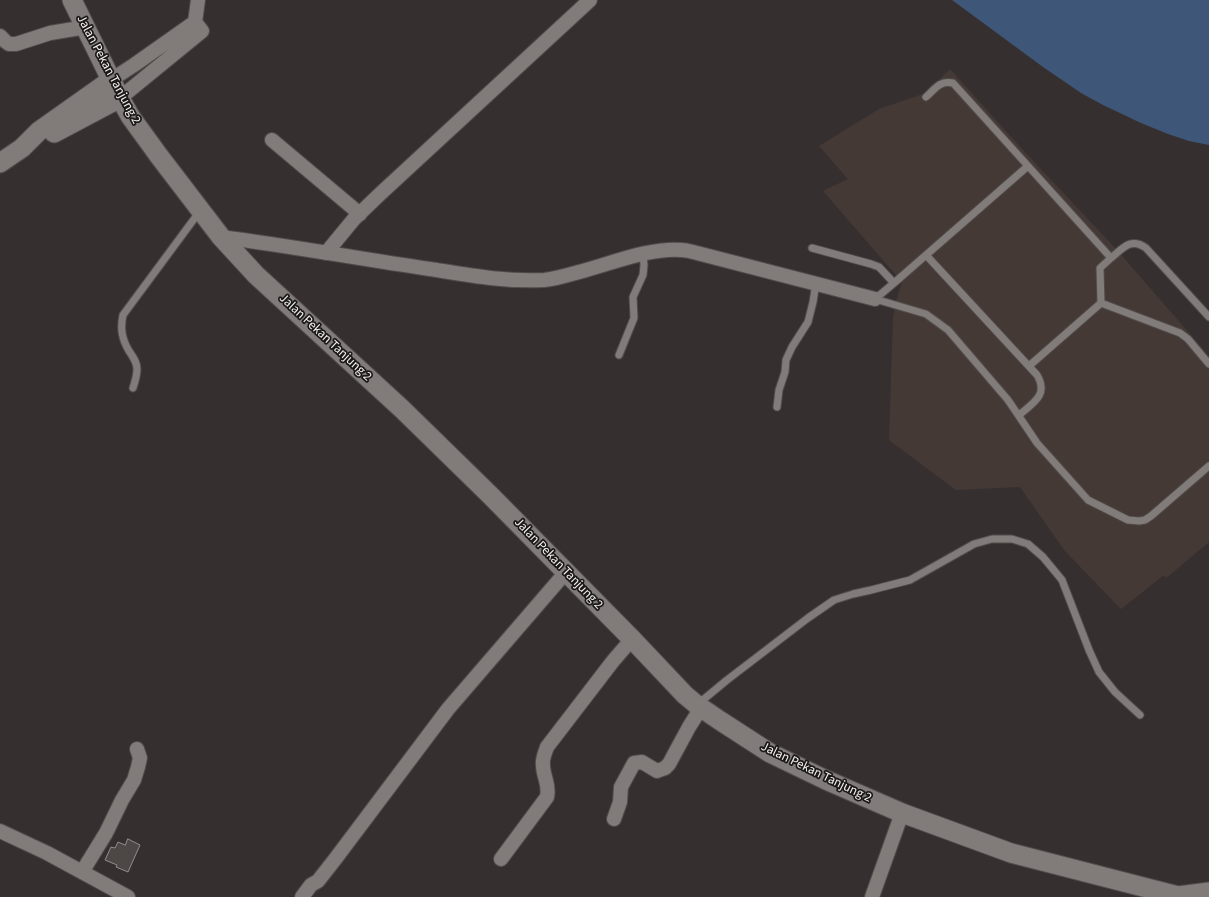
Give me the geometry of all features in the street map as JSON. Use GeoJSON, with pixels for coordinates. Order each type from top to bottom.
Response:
{"type":"FeatureCollection","features":[{"type":"Feature","properties":{"kind":"street","name":"Jalan Pekan Tanjung 2"},"geometry":{"type":"LineString","coordinates":[[72,0],[120,98],[144,137],[221,237],[256,274],[402,409],[490,495],[685,695],[699,706],[770,753],[826,780],[902,813],[1011,854],[1178,896],[1209,892]]}},
{"type":"Feature","properties":{"kind":"street"},"geometry":{"type":"LineString","coordinates":[[22,148],[46,138],[120,98],[202,31],[195,22],[198,0]]}},
{"type":"Feature","properties":{"kind":"street"},"geometry":{"type":"LineString","coordinates":[[326,253],[360,214],[590,0]]}},
{"type":"Feature","properties":{"kind":"street"},"geometry":{"type":"LineString","coordinates":[[0,163],[22,148],[39,131],[195,22]]}},
{"type":"Feature","properties":{"kind":"street"},"geometry":{"type":"LineString","coordinates":[[0,36],[4,41],[10,44],[16,44],[50,33],[86,27]]}},
{"type":"Feature","properties":{"kind":"street"},"geometry":{"type":"LineString","coordinates":[[272,140],[360,214]]}},
{"type":"Feature","properties":{"kind":"street"},"geometry":{"type":"LineString","coordinates":[[221,237],[477,277],[524,280],[545,280],[562,277],[643,254],[663,250],[682,250],[875,299]]}},
{"type":"Feature","properties":{"kind":"street"},"geometry":{"type":"LineString","coordinates":[[302,897],[311,885],[318,881],[336,858],[448,709],[566,572]]}},
{"type":"Feature","properties":{"kind":"street"},"geometry":{"type":"LineString","coordinates":[[501,859],[547,797],[548,790],[542,765],[547,747],[613,660],[632,639]]}},
{"type":"Feature","properties":{"kind":"street"},"geometry":{"type":"LineString","coordinates":[[614,818],[620,802],[621,787],[634,763],[642,762],[657,771],[665,768],[669,764],[699,706]]}},
{"type":"Feature","properties":{"kind":"street"},"geometry":{"type":"LineString","coordinates":[[82,872],[106,832],[134,780],[140,758],[136,749]]}},
{"type":"Feature","properties":{"kind":"street"},"geometry":{"type":"LineString","coordinates":[[872,897],[902,813]]}},
{"type":"Feature","properties":{"kind":"street"},"geometry":{"type":"LineString","coordinates":[[0,831],[128,897]]}},
{"type":"Feature","properties":{"kind":"lane"},"geometry":{"type":"LineString","coordinates":[[926,98],[942,83],[948,82],[953,84],[1111,258]]}},
{"type":"Feature","properties":{"kind":"lane"},"geometry":{"type":"LineString","coordinates":[[875,299],[1028,166]]}},
{"type":"Feature","properties":{"kind":"lane"},"geometry":{"type":"LineString","coordinates":[[133,388],[137,375],[137,368],[122,336],[121,325],[123,315],[201,211]]}},
{"type":"Feature","properties":{"kind":"lane"},"geometry":{"type":"LineString","coordinates":[[1101,303],[1100,268],[1126,246],[1133,243],[1140,244],[1146,248],[1209,317]]}},
{"type":"Feature","properties":{"kind":"lane"},"geometry":{"type":"LineString","coordinates":[[812,248],[879,267],[894,283]]}},
{"type":"Feature","properties":{"kind":"lane"},"geometry":{"type":"LineString","coordinates":[[619,355],[634,318],[633,297],[643,275],[643,254]]}},
{"type":"Feature","properties":{"kind":"lane"},"geometry":{"type":"LineString","coordinates":[[926,255],[1038,375],[1042,387],[1041,394],[1038,399],[1019,415]]}},
{"type":"Feature","properties":{"kind":"lane"},"geometry":{"type":"LineString","coordinates":[[777,407],[779,390],[785,372],[786,360],[792,347],[808,322],[816,283]]}},
{"type":"Feature","properties":{"kind":"lane"},"geometry":{"type":"LineString","coordinates":[[875,299],[926,314],[948,330],[1008,400],[1037,443],[1088,500],[1128,520],[1145,520],[1209,466]]}},
{"type":"Feature","properties":{"kind":"lane"},"geometry":{"type":"LineString","coordinates":[[1029,366],[1101,303]]}},
{"type":"Feature","properties":{"kind":"lane"},"geometry":{"type":"LineString","coordinates":[[1101,303],[1180,333],[1188,339],[1209,364]]}},
{"type":"Feature","properties":{"kind":"lane"},"geometry":{"type":"LineString","coordinates":[[699,706],[727,680],[834,600],[910,580],[974,544],[992,539],[1012,539],[1028,544],[1043,557],[1062,580],[1099,672],[1115,692],[1140,715]]}},
{"type":"Feature","properties":{"kind":"shaded area"},"geometry":{"type":"Polygon","coordinates":[[[950,69],[1022,149],[1116,249],[1209,356],[1209,542],[1166,578],[1164,575],[1121,609],[1065,551],[1020,487],[956,490],[889,440],[893,320],[895,305],[902,282],[823,191],[848,179],[819,146],[879,109],[926,93],[950,69]]]}},
{"type":"Feature","properties":{"kind":"water"},"geometry":{"type":"Polygon","coordinates":[[[952,0],[1209,0],[1209,145],[1189,141],[1168,134],[1141,123],[1081,93],[952,0]]]}},
{"type":"Feature","properties":{"kind":"building"},"geometry":{"type":"Polygon","coordinates":[[[128,839],[140,845],[128,872],[105,860],[111,847],[115,848],[118,842],[125,845],[128,839]]]}}]}
